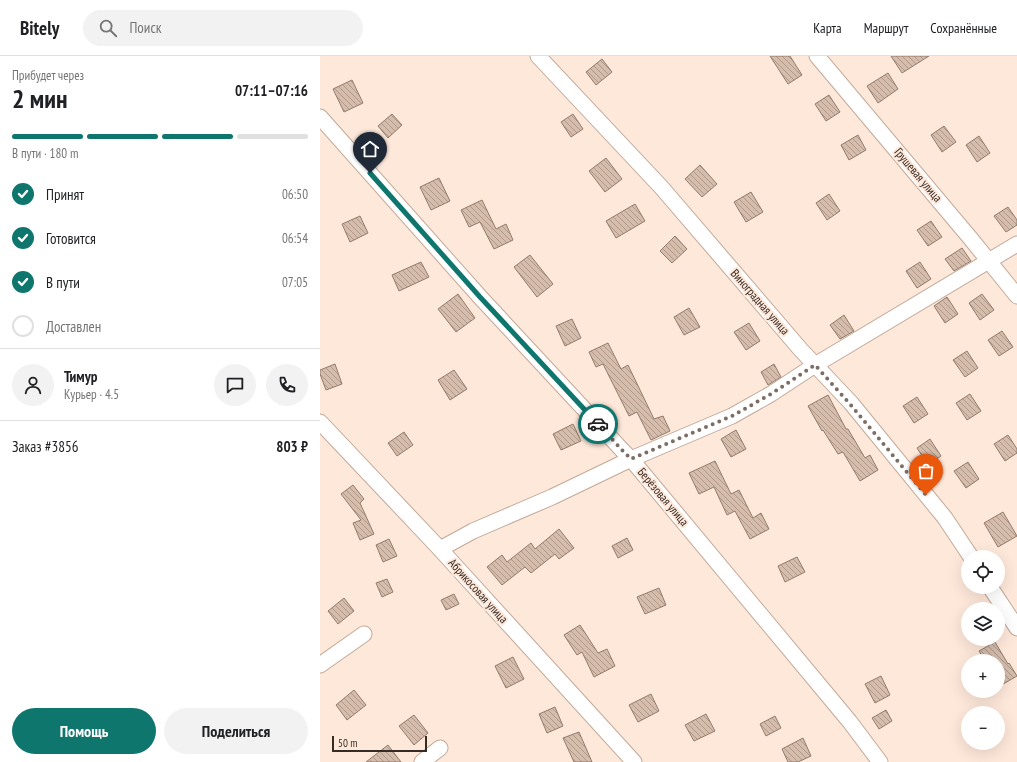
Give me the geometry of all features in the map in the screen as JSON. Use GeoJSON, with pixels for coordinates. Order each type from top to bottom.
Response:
{"type":"FeatureCollection","features":[{"type":"Feature","properties":{"kind":"street","name":"Виноградная улица"},"geometry":{"type":"LineString","coordinates":[[538,56],[662,188],[850,404],[945,518],[966,550]]}},
{"type":"Feature","properties":{"kind":"street","name":"Грушевая улица"},"geometry":{"type":"LineString","coordinates":[[816,56],[1017,296]]}},
{"type":"Feature","properties":{"kind":"street","name":"Берёзовая улица"},"geometry":{"type":"LineString","coordinates":[[320,117],[480,297],[631,459],[850,722],[880,762]]}},
{"type":"Feature","properties":{"kind":"street"},"geometry":{"type":"LineString","coordinates":[[440,549],[473,531],[552,497],[631,459],[732,416],[771,394],[815,365],[1017,244]]}},
{"type":"Feature","properties":{"kind":"street","name":"Абрикосовая улица"},"geometry":{"type":"LineString","coordinates":[[320,422],[440,549],[634,762]]}},
{"type":"Feature","properties":{"kind":"street"},"geometry":{"type":"LineString","coordinates":[[995,594],[1017,628]]}},
{"type":"Feature","properties":{"kind":"street"},"geometry":{"type":"LineString","coordinates":[[320,665],[364,634]]}},
{"type":"Feature","properties":{"kind":"street"},"geometry":{"type":"LineString","coordinates":[[422,762],[440,748]]}},
{"type":"Feature","properties":{"kind":"building"},"geometry":{"type":"Polygon","coordinates":[[[770,56],[790,56],[802,75],[788,84],[770,56]]]}},
{"type":"Feature","properties":{"kind":"building"},"geometry":{"type":"Polygon","coordinates":[[[891,56],[929,56],[902,73],[891,56]]]}},
{"type":"Feature","properties":{"kind":"building"},"geometry":{"type":"Polygon","coordinates":[[[602,59],[612,72],[596,85],[586,72],[602,59]]]}},
{"type":"Feature","properties":{"kind":"building"},"geometry":{"type":"Polygon","coordinates":[[[888,73],[898,89],[878,103],[867,86],[888,73]]]}},
{"type":"Feature","properties":{"kind":"building"},"geometry":{"type":"Polygon","coordinates":[[[352,80],[363,103],[344,112],[333,89],[352,80]]]}},
{"type":"Feature","properties":{"kind":"building"},"geometry":{"type":"Polygon","coordinates":[[[829,95],[840,112],[826,121],[815,104],[829,95]]]}},
{"type":"Feature","properties":{"kind":"building"},"geometry":{"type":"Polygon","coordinates":[[[392,114],[402,125],[388,138],[378,126],[392,114]]]}},
{"type":"Feature","properties":{"kind":"building"},"geometry":{"type":"Polygon","coordinates":[[[573,114],[583,129],[571,137],[561,122],[573,114]]]}},
{"type":"Feature","properties":{"kind":"building"},"geometry":{"type":"Polygon","coordinates":[[[944,126],[956,142],[942,152],[931,135],[944,126]]]}},
{"type":"Feature","properties":{"kind":"building"},"geometry":{"type":"Polygon","coordinates":[[[858,135],[866,150],[849,160],[841,145],[858,135]]]}},
{"type":"Feature","properties":{"kind":"building"},"geometry":{"type":"Polygon","coordinates":[[[979,136],[990,153],[977,162],[966,145],[979,136]]]}},
{"type":"Feature","properties":{"kind":"building"},"geometry":{"type":"Polygon","coordinates":[[[606,158],[622,179],[605,192],[589,171],[606,158]]]}},
{"type":"Feature","properties":{"kind":"building"},"geometry":{"type":"Polygon","coordinates":[[[700,165],[717,184],[702,197],[685,179],[700,165]]]}},
{"type":"Feature","properties":{"kind":"building"},"geometry":{"type":"Polygon","coordinates":[[[439,178],[450,201],[431,210],[420,187],[439,178]]]}},
{"type":"Feature","properties":{"kind":"building"},"geometry":{"type":"Polygon","coordinates":[[[751,192],[763,212],[746,222],[734,202],[751,192]]]}},
{"type":"Feature","properties":{"kind":"building"},"geometry":{"type":"Polygon","coordinates":[[[829,194],[840,211],[827,220],[816,203],[829,194]]]}},
{"type":"Feature","properties":{"kind":"building"},"geometry":{"type":"Polygon","coordinates":[[[482,200],[496,229],[506,224],[513,240],[494,249],[480,222],[469,227],[461,210],[482,200]]]}},
{"type":"Feature","properties":{"kind":"building"},"geometry":{"type":"Polygon","coordinates":[[[635,204],[645,221],[616,238],[606,221],[635,204]]]}},
{"type":"Feature","properties":{"kind":"building"},"geometry":{"type":"Polygon","coordinates":[[[1008,207],[1017,220],[1017,225],[1006,232],[994,216],[1008,207]]]}},
{"type":"Feature","properties":{"kind":"building"},"geometry":{"type":"Polygon","coordinates":[[[360,216],[368,233],[350,242],[342,224],[360,216]]]}},
{"type":"Feature","properties":{"kind":"building"},"geometry":{"type":"Polygon","coordinates":[[[931,221],[942,237],[928,246],[917,230],[931,221]]]}},
{"type":"Feature","properties":{"kind":"building"},"geometry":{"type":"Polygon","coordinates":[[[675,236],[687,249],[672,263],[660,251],[675,236]]]}},
{"type":"Feature","properties":{"kind":"building"},"geometry":{"type":"Polygon","coordinates":[[[962,248],[971,261],[954,271],[945,259],[962,248]]]}},
{"type":"Feature","properties":{"kind":"building"},"geometry":{"type":"Polygon","coordinates":[[[530,255],[553,284],[537,297],[514,267],[530,255]]]}},
{"type":"Feature","properties":{"kind":"building"},"geometry":{"type":"Polygon","coordinates":[[[421,262],[429,277],[399,291],[392,275],[421,262]]]}},
{"type":"Feature","properties":{"kind":"building"},"geometry":{"type":"Polygon","coordinates":[[[920,262],[931,279],[917,288],[906,271],[920,262]]]}},
{"type":"Feature","properties":{"kind":"building"},"geometry":{"type":"Polygon","coordinates":[[[458,294],[475,318],[456,332],[438,309],[458,294]]]}},
{"type":"Feature","properties":{"kind":"building"},"geometry":{"type":"Polygon","coordinates":[[[982,294],[994,310],[980,320],[969,303],[982,294]]]}},
{"type":"Feature","properties":{"kind":"building"},"geometry":{"type":"Polygon","coordinates":[[[947,297],[958,314],[945,323],[934,306],[947,297]]]}},
{"type":"Feature","properties":{"kind":"building"},"geometry":{"type":"Polygon","coordinates":[[[689,308],[700,327],[684,335],[674,317],[689,308]]]}},
{"type":"Feature","properties":{"kind":"building"},"geometry":{"type":"Polygon","coordinates":[[[844,315],[854,331],[840,339],[830,325],[844,315]]]}},
{"type":"Feature","properties":{"kind":"building"},"geometry":{"type":"Polygon","coordinates":[[[572,319],[581,338],[565,346],[556,326],[572,319]]]}},
{"type":"Feature","properties":{"kind":"building"},"geometry":{"type":"Polygon","coordinates":[[[749,323],[760,341],[746,350],[734,332],[749,323]]]}},
{"type":"Feature","properties":{"kind":"building"},"geometry":{"type":"Polygon","coordinates":[[[1002,331],[1013,347],[999,356],[988,340],[1002,331]]]}},
{"type":"Feature","properties":{"kind":"building"},"geometry":{"type":"Polygon","coordinates":[[[608,343],[621,369],[628,365],[654,419],[663,416],[670,431],[651,440],[637,412],[629,416],[603,364],[596,367],[589,352],[608,343]]]}},
{"type":"Feature","properties":{"kind":"building"},"geometry":{"type":"Polygon","coordinates":[[[967,351],[978,368],[965,377],[953,360],[967,351]]]}},
{"type":"Feature","properties":{"kind":"building"},"geometry":{"type":"Polygon","coordinates":[[[335,364],[342,384],[326,390],[320,370],[335,364]]]}},
{"type":"Feature","properties":{"kind":"building"},"geometry":{"type":"Polygon","coordinates":[[[774,364],[781,377],[768,385],[761,372],[774,364]]]}},
{"type":"Feature","properties":{"kind":"building"},"geometry":{"type":"Polygon","coordinates":[[[454,370],[467,389],[450,400],[438,380],[454,370]]]}},
{"type":"Feature","properties":{"kind":"building"},"geometry":{"type":"Polygon","coordinates":[[[970,394],[981,411],[967,420],[956,403],[970,394]]]}},
{"type":"Feature","properties":{"kind":"building"},"geometry":{"type":"Polygon","coordinates":[[[828,395],[846,429],[848,429],[865,458],[870,455],[878,470],[860,481],[843,452],[838,454],[823,430],[822,431],[808,406],[828,395]]]}},
{"type":"Feature","properties":{"kind":"building"},"geometry":{"type":"Polygon","coordinates":[[[917,397],[928,414],[914,423],[903,406],[917,397]]]}},
{"type":"Feature","properties":{"kind":"building"},"geometry":{"type":"Polygon","coordinates":[[[573,424],[581,441],[561,450],[553,434],[573,424]]]}},
{"type":"Feature","properties":{"kind":"building"},"geometry":{"type":"Polygon","coordinates":[[[736,430],[746,449],[731,457],[721,439],[736,430]]]}},
{"type":"Feature","properties":{"kind":"building"},"geometry":{"type":"Polygon","coordinates":[[[404,432],[413,445],[397,456],[388,443],[404,432]]]}},
{"type":"Feature","properties":{"kind":"building"},"geometry":{"type":"Polygon","coordinates":[[[1008,435],[1017,449],[1017,453],[1005,461],[994,444],[1008,435]]]}},
{"type":"Feature","properties":{"kind":"building"},"geometry":{"type":"Polygon","coordinates":[[[930,439],[941,456],[928,465],[917,448],[930,439]]]}},
{"type":"Feature","properties":{"kind":"building"},"geometry":{"type":"Polygon","coordinates":[[[715,461],[731,494],[739,490],[753,518],[761,513],[769,529],[750,539],[735,511],[727,515],[714,487],[699,494],[689,473],[715,461]]]}},
{"type":"Feature","properties":{"kind":"building"},"geometry":{"type":"Polygon","coordinates":[[[968,462],[979,479],[966,488],[954,471],[968,462]]]}},
{"type":"Feature","properties":{"kind":"building"},"geometry":{"type":"Polygon","coordinates":[[[353,485],[364,499],[360,503],[374,534],[360,540],[353,523],[361,520],[341,494],[353,485]]]}},
{"type":"Feature","properties":{"kind":"building"},"geometry":{"type":"Polygon","coordinates":[[[1003,512],[1017,536],[998,547],[984,523],[1003,512]]]}},
{"type":"Feature","properties":{"kind":"building"},"geometry":{"type":"Polygon","coordinates":[[[559,529],[574,548],[559,559],[555,554],[531,573],[525,567],[502,585],[487,567],[502,555],[507,562],[531,543],[535,549],[559,529]]]}},
{"type":"Feature","properties":{"kind":"building"},"geometry":{"type":"Polygon","coordinates":[[[627,538],[633,550],[618,558],[612,546],[627,538]]]}},
{"type":"Feature","properties":{"kind":"building"},"geometry":{"type":"Polygon","coordinates":[[[389,539],[397,556],[383,562],[376,545],[389,539]]]}},
{"type":"Feature","properties":{"kind":"building"},"geometry":{"type":"Polygon","coordinates":[[[797,557],[805,572],[785,582],[778,566],[797,557]]]}},
{"type":"Feature","properties":{"kind":"building"},"geometry":{"type":"Polygon","coordinates":[[[387,579],[393,592],[382,597],[376,583],[387,579]]]}},
{"type":"Feature","properties":{"kind":"building"},"geometry":{"type":"Polygon","coordinates":[[[659,588],[666,605],[645,614],[637,597],[659,588]]]}},
{"type":"Feature","properties":{"kind":"building"},"geometry":{"type":"Polygon","coordinates":[[[454,594],[459,604],[446,610],[441,600],[454,594]]]}},
{"type":"Feature","properties":{"kind":"building"},"geometry":{"type":"Polygon","coordinates":[[[344,598],[354,611],[338,624],[328,611],[344,598]]]}},
{"type":"Feature","properties":{"kind":"building"},"geometry":{"type":"Polygon","coordinates":[[[580,625],[598,653],[607,649],[615,666],[594,677],[582,652],[577,655],[564,635],[580,625]]]}},
{"type":"Feature","properties":{"kind":"building"},"geometry":{"type":"Polygon","coordinates":[[[988,646],[997,646],[1002,654],[981,654],[979,651],[988,646]]]}},
{"type":"Feature","properties":{"kind":"building"},"geometry":{"type":"Polygon","coordinates":[[[513,657],[524,679],[506,688],[495,666],[513,657]]]}},
{"type":"Feature","properties":{"kind":"building"},"geometry":{"type":"Polygon","coordinates":[[[1005,659],[1008,664],[1009,663],[1017,676],[1005,683],[1005,659]]]}},
{"type":"Feature","properties":{"kind":"building"},"geometry":{"type":"Polygon","coordinates":[[[881,676],[890,695],[875,703],[865,684],[881,676]]]}},
{"type":"Feature","properties":{"kind":"building"},"geometry":{"type":"Polygon","coordinates":[[[354,690],[366,705],[347,720],[336,705],[354,690]]]}},
{"type":"Feature","properties":{"kind":"building"},"geometry":{"type":"Polygon","coordinates":[[[651,694],[659,711],[638,722],[629,705],[651,694]]]}},
{"type":"Feature","properties":{"kind":"building"},"geometry":{"type":"Polygon","coordinates":[[[555,707],[563,726],[547,733],[539,714],[555,707]]]}},
{"type":"Feature","properties":{"kind":"building"},"geometry":{"type":"Polygon","coordinates":[[[886,710],[892,721],[879,729],[872,718],[886,710]]]}},
{"type":"Feature","properties":{"kind":"building"},"geometry":{"type":"Polygon","coordinates":[[[706,714],[715,731],[694,741],[685,725],[706,714]]]}},
{"type":"Feature","properties":{"kind":"building"},"geometry":{"type":"Polygon","coordinates":[[[414,715],[428,733],[414,745],[399,726],[414,715]]]}},
{"type":"Feature","properties":{"kind":"building"},"geometry":{"type":"Polygon","coordinates":[[[775,716],[781,728],[766,736],[760,724],[775,716]]]}},
{"type":"Feature","properties":{"kind":"building"},"geometry":{"type":"Polygon","coordinates":[[[579,732],[592,762],[574,762],[563,738],[579,732]]]}},
{"type":"Feature","properties":{"kind":"building"},"geometry":{"type":"Polygon","coordinates":[[[803,738],[811,756],[798,762],[788,762],[782,749],[803,738]]]}},
{"type":"Feature","properties":{"kind":"building"},"geometry":{"type":"Polygon","coordinates":[[[388,745],[401,762],[366,762],[388,745]]]}},
{"type":"Feature","properties":{"kind":"way so far"},"geometry":{"type":"LineString","coordinates":[[598,424],[631,459],[732,416],[771,394],[815,365],[850,404],[926,495]]}},
{"type":"Feature","properties":{"kind":"route"},"geometry":{"type":"LineString","coordinates":[[370,173],[480,297],[598,424]]}}]}
